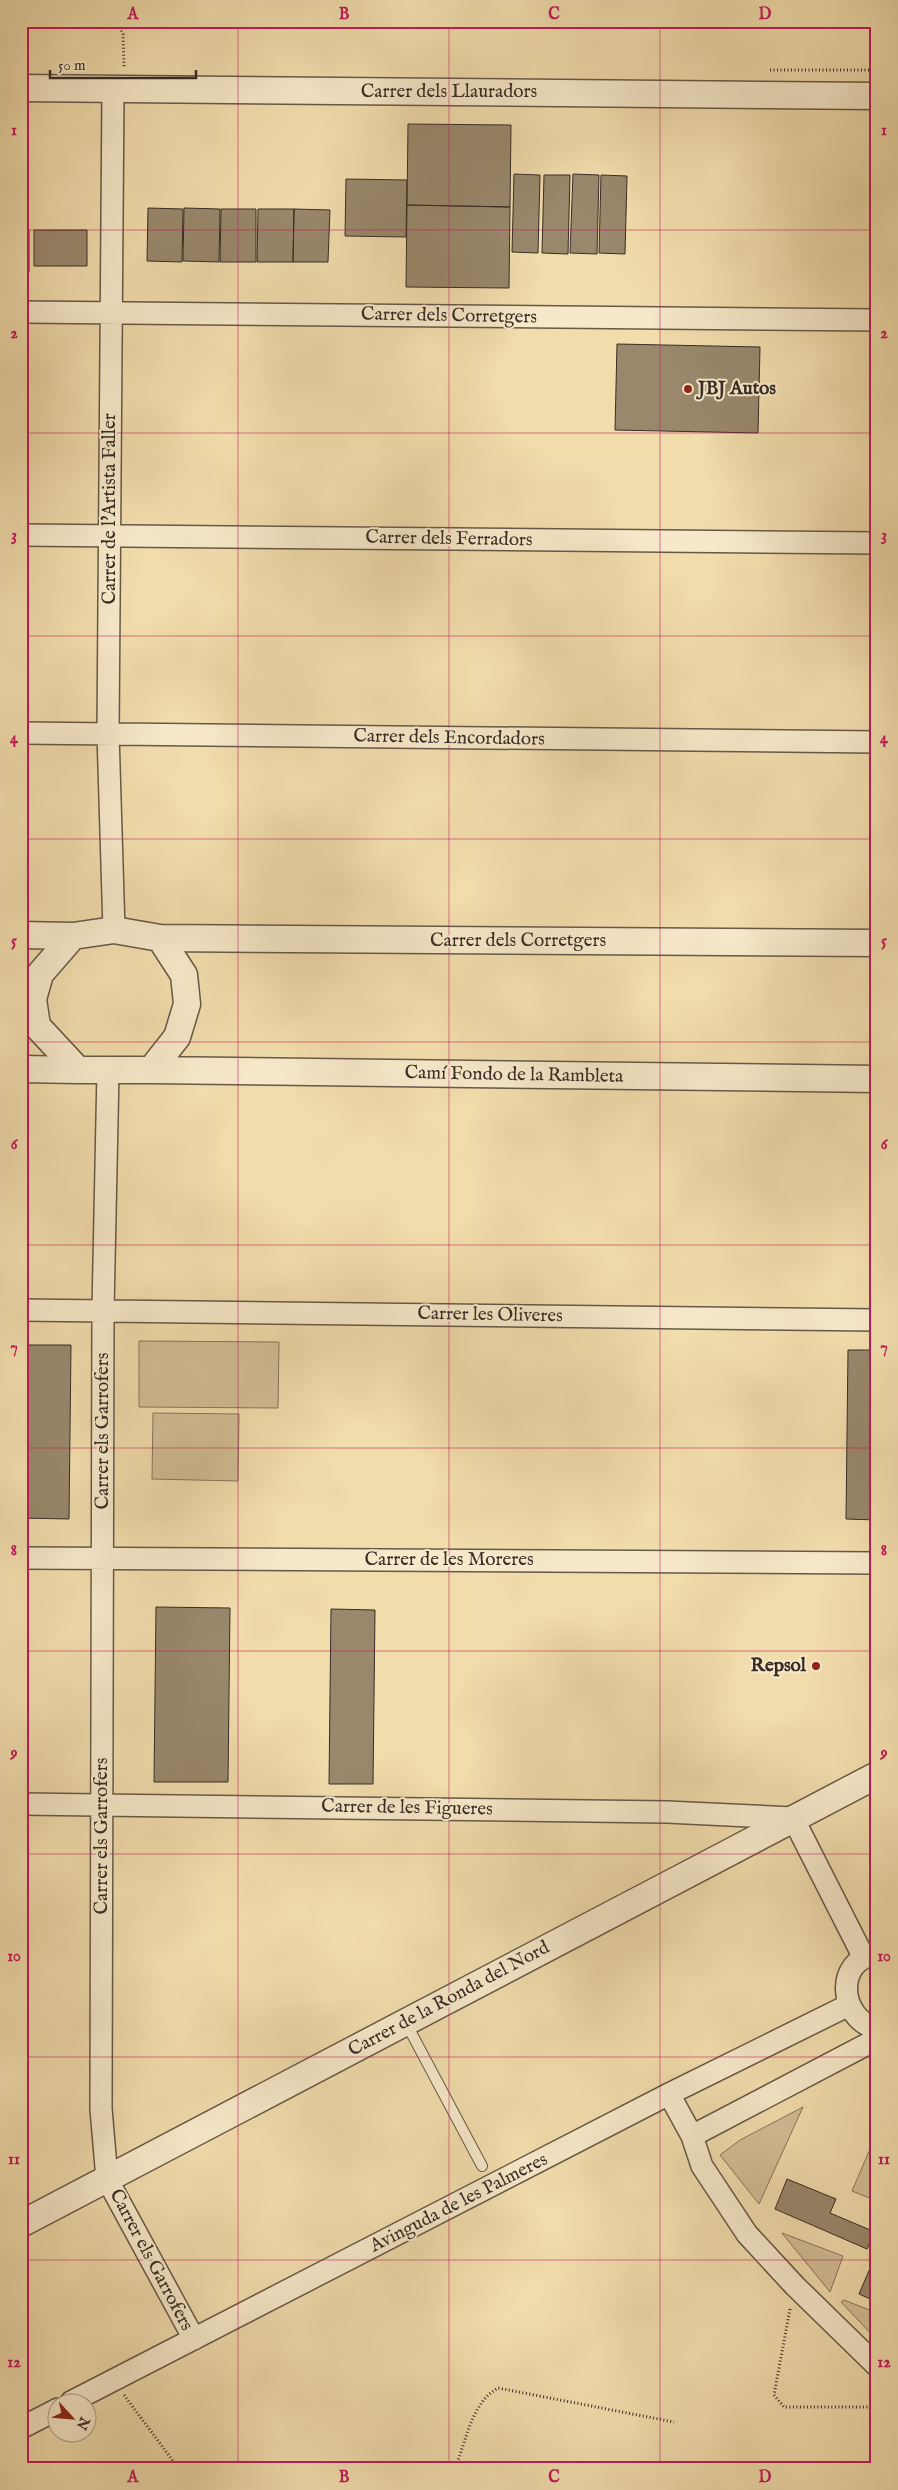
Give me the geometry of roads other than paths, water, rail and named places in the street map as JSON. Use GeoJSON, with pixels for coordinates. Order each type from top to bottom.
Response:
{"type":"FeatureCollection","features":[{"type":"Feature","properties":{"kind":"street","name":"Carrer dels Llauradors"},"geometry":{"type":"LineString","coordinates":[[21,88],[877,96]]}},
{"type":"Feature","properties":{"kind":"street","name":"Carrer de l'Artista Faller"},"geometry":{"type":"LineString","coordinates":[[113,89],[108,734],[114,930]]}},
{"type":"Feature","properties":{"kind":"street","name":"Carrer dels Corretgers"},"geometry":{"type":"LineString","coordinates":[[21,312],[877,320]]}},
{"type":"Feature","properties":{"kind":"street","name":"Carrer dels Ferradors"},"geometry":{"type":"LineString","coordinates":[[21,534],[877,543]]}},
{"type":"Feature","properties":{"kind":"street","name":"Carrer dels Encordadors"},"geometry":{"type":"LineString","coordinates":[[21,733],[877,742]]}},
{"type":"Feature","properties":{"kind":"street"},"geometry":{"type":"LineString","coordinates":[[21,935],[73,936],[114,930],[160,938],[184,975],[187,1004],[177,1037],[151,1070],[21,1069]]}},
{"type":"Feature","properties":{"kind":"street"},"geometry":{"type":"LineString","coordinates":[[73,936],[40,974],[33,999],[37,1026],[78,1070]]}},
{"type":"Feature","properties":{"kind":"street","name":"Carrer dels Corretgers"},"geometry":{"type":"LineString","coordinates":[[160,938],[877,943]]}},
{"type":"Feature","properties":{"kind":"street","name":"Camí Fondo de la Rambleta"},"geometry":{"type":"LineString","coordinates":[[151,1070],[877,1079]]}},
{"type":"Feature","properties":{"kind":"street","name":"Carrer els Garrofers"},"geometry":{"type":"LineString","coordinates":[[108,1071],[103,1310],[101,2109],[108,2179],[194,2339]]}},
{"type":"Feature","properties":{"kind":"street","name":"Carrer les Oliveres"},"geometry":{"type":"LineString","coordinates":[[21,1310],[877,1320]]}},
{"type":"Feature","properties":{"kind":"street","name":"Carrer de les Moreres"},"geometry":{"type":"LineString","coordinates":[[21,1558],[877,1563]]}},
{"type":"Feature","properties":{"kind":"street","name":"Carrer de la Ronda del Nord"},"geometry":{"type":"LineString","coordinates":[[21,2224],[877,1775]]}},
{"type":"Feature","properties":{"kind":"street","name":"Carrer de les Figueres"},"geometry":{"type":"LineString","coordinates":[[21,1804],[667,1812],[793,1818]]}},
{"type":"Feature","properties":{"kind":"street"},"geometry":{"type":"LineString","coordinates":[[793,1818],[870,1956],[854,1968],[848,1980],[846,1992],[849,2005],[862,2023],[877,2029]]}},
{"type":"Feature","properties":{"kind":"street","name":"Avinguda de les Palmeres"},"geometry":{"type":"LineString","coordinates":[[91,2392],[669,2094],[849,2005]]}},
{"type":"Feature","properties":{"kind":"street"},"geometry":{"type":"LineString","coordinates":[[692,2136],[877,2039]]}},
{"type":"Feature","properties":{"kind":"street"},"geometry":{"type":"LineString","coordinates":[[669,2094],[692,2136],[702,2166],[747,2234],[795,2286],[877,2366]]}},
{"type":"Feature","properties":{"kind":"street"},"geometry":{"type":"LineString","coordinates":[[21,2428],[48,2414]]}},
{"type":"Feature","properties":{"kind":"lane"},"geometry":{"type":"LineString","coordinates":[[406,2022],[482,2166]]}},
{"type":"Feature","properties":{"kind":"place","name":"JBJ Autos"},"geometry":{"type":"Point","coordinates":[688,389]}},
{"type":"Feature","properties":{"kind":"place","name":"Repsol"},"geometry":{"type":"Point","coordinates":[816,1666]}}]}
